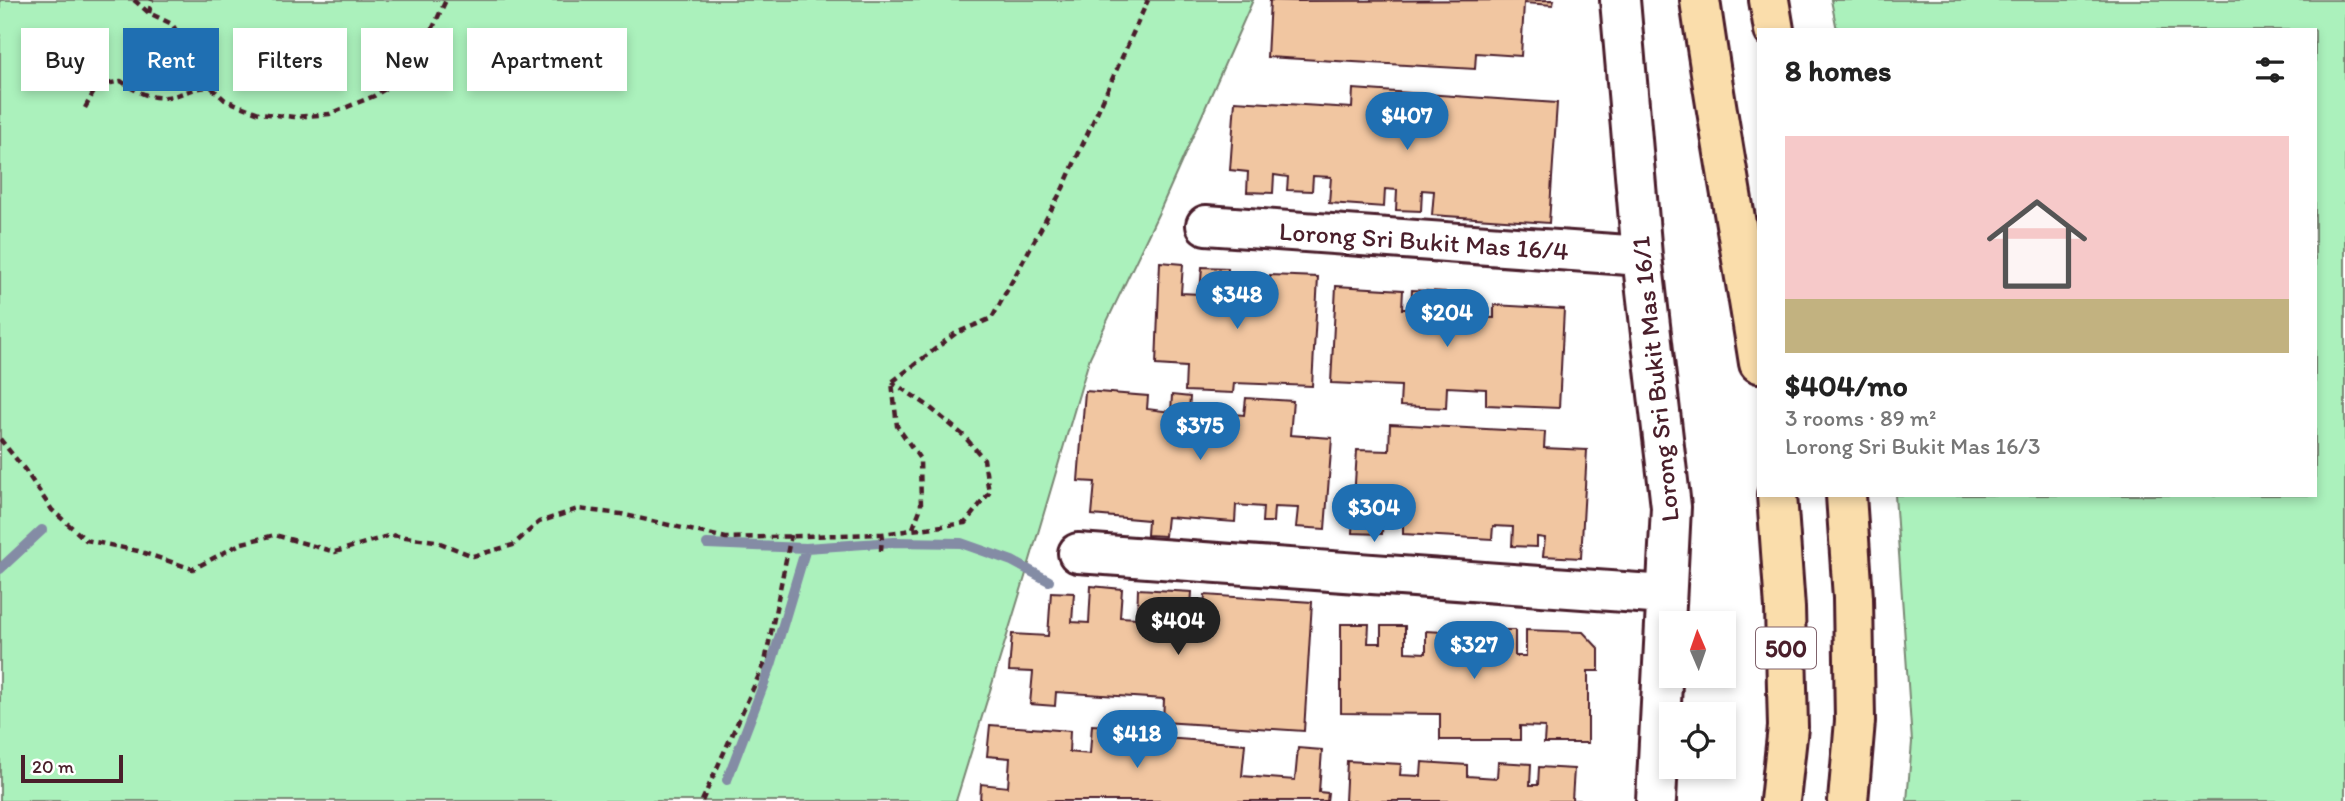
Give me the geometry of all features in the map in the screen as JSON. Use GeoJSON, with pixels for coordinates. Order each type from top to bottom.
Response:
{"type":"FeatureCollection","features":[{"type":"Feature","properties":{"kind":"main road"},"geometry":{"type":"LineString","coordinates":[[1700,0],[1757,350]]}},
{"type":"Feature","properties":{"kind":"main road"},"geometry":{"type":"LineString","coordinates":[[1769,0],[1774,28]]}},
{"type":"Feature","properties":{"kind":"main road","name":"500"},"geometry":{"type":"LineString","coordinates":[[1777,497],[1785,608],[1788,727],[1780,801]]}},
{"type":"Feature","properties":{"kind":"main road","name":"500"},"geometry":{"type":"LineString","coordinates":[[1846,497],[1853,598],[1855,721],[1848,801]]}},
{"type":"Feature","properties":{"kind":"street","name":"Lorong Sri Bukit Mas 16/1"},"geometry":{"type":"LineString","coordinates":[[1620,0],[1642,256],[1671,507],[1656,801]]}},
{"type":"Feature","properties":{"kind":"street","name":"Lorong Sri Bukit Mas 16/4"},"geometry":{"type":"LineString","coordinates":[[1206,225],[1642,256]]}},
{"type":"Feature","properties":{"kind":"street"},"geometry":{"type":"LineString","coordinates":[[1078,553],[1667,595]]}},
{"type":"Feature","properties":{"kind":"path"},"geometry":{"type":"LineString","coordinates":[[134,0],[149,13],[172,24],[174,28]]}},
{"type":"Feature","properties":{"kind":"path"},"geometry":{"type":"LineString","coordinates":[[149,13],[152,0]]}},
{"type":"Feature","properties":{"kind":"path"},"geometry":{"type":"LineString","coordinates":[[215,91],[225,100],[259,113],[294,117],[330,114],[374,96],[401,79],[430,34],[446,0]]}},
{"type":"Feature","properties":{"kind":"path"},"geometry":{"type":"LineString","coordinates":[[892,382],[956,333],[992,318],[1063,188],[1148,0]]}},
{"type":"Feature","properties":{"kind":"path"},"geometry":{"type":"LineString","coordinates":[[85,108],[97,86],[123,82]]}},
{"type":"Feature","properties":{"kind":"path"},"geometry":{"type":"LineString","coordinates":[[135,91],[142,96],[170,97],[186,91]]}},
{"type":"Feature","properties":{"kind":"path"},"geometry":{"type":"LineString","coordinates":[[892,382],[897,426],[920,459],[921,507],[913,528]]}},
{"type":"Feature","properties":{"kind":"path"},"geometry":{"type":"LineString","coordinates":[[0,439],[26,470],[52,510],[86,540],[138,551],[193,569],[242,543],[275,535],[335,552],[391,535],[435,541],[473,556],[513,545],[539,522],[578,509],[621,514],[726,538],[882,534],[965,523],[989,493],[984,459],[963,435],[927,405],[892,382]]}},
{"type":"Feature","properties":{"kind":"path"},"geometry":{"type":"LineString","coordinates":[[881,551],[882,534]]}},
{"type":"Feature","properties":{"kind":"path"},"geometry":{"type":"LineString","coordinates":[[702,801],[765,662],[791,535]]}},
{"type":"Feature","properties":{"kind":"green space"},"geometry":{"type":"Polygon","coordinates":[[[0,0],[1253,0],[1161,208],[1090,357],[956,801],[0,801],[0,0]]]}},
{"type":"Feature","properties":{"kind":"green space"},"geometry":{"type":"Polygon","coordinates":[[[1831,0],[2345,0],[2345,801],[1907,801],[1912,742],[1895,497],[2317,497],[2317,28],[1837,28],[1831,0]]]}},
{"type":"Feature","properties":{"kind":"building"},"geometry":{"type":"Polygon","coordinates":[[[1270,0],[1554,0],[1553,5],[1524,3],[1521,56],[1476,53],[1475,69],[1267,57],[1270,0]]]}},
{"type":"Feature","properties":{"kind":"building"},"geometry":{"type":"Polygon","coordinates":[[[1353,89],[1557,103],[1549,223],[1432,215],[1434,191],[1422,190],[1421,211],[1396,210],[1397,190],[1385,189],[1384,207],[1329,203],[1331,177],[1313,176],[1312,191],[1287,190],[1288,177],[1274,175],[1273,193],[1247,192],[1248,172],[1230,170],[1235,101],[1352,108],[1353,89]]]}},
{"type":"Feature","properties":{"kind":"building"},"geometry":{"type":"Polygon","coordinates":[[[1160,262],[1183,264],[1181,293],[1200,294],[1202,267],[1228,268],[1226,309],[1246,310],[1247,288],[1270,289],[1270,275],[1318,277],[1312,386],[1234,383],[1233,393],[1185,391],[1186,367],[1156,365],[1160,262]]]}},
{"type":"Feature","properties":{"kind":"building"},"geometry":{"type":"Polygon","coordinates":[[[1336,286],[1403,290],[1402,309],[1411,309],[1412,290],[1445,292],[1444,316],[1494,318],[1494,305],[1564,309],[1559,408],[1486,405],[1486,389],[1447,387],[1446,408],[1400,406],[1401,386],[1331,383],[1336,286]]]}},
{"type":"Feature","properties":{"kind":"building"},"geometry":{"type":"Polygon","coordinates":[[[1085,391],[1148,396],[1147,409],[1171,412],[1172,395],[1190,397],[1189,410],[1244,415],[1246,398],[1293,401],[1290,435],[1332,438],[1325,529],[1296,527],[1298,508],[1274,507],[1273,522],[1262,522],[1263,507],[1236,505],[1235,522],[1167,517],[1165,536],[1147,535],[1148,520],[1092,515],[1095,482],[1078,481],[1085,391]]]}},
{"type":"Feature","properties":{"kind":"building"},"geometry":{"type":"Polygon","coordinates":[[[1390,424],[1545,432],[1544,448],[1587,450],[1581,558],[1543,556],[1545,538],[1537,537],[1537,547],[1512,546],[1513,527],[1493,526],[1492,539],[1403,534],[1403,516],[1383,515],[1382,534],[1352,533],[1357,450],[1389,451],[1390,424]]]}},
{"type":"Feature","properties":{"kind":"building"},"geometry":{"type":"Polygon","coordinates":[[[1091,586],[1122,589],[1120,617],[1137,618],[1138,589],[1192,592],[1190,621],[1203,622],[1205,595],[1312,602],[1304,731],[1163,722],[1164,699],[1056,692],[1055,706],[1030,704],[1033,672],[1009,671],[1012,634],[1048,636],[1051,592],[1074,593],[1072,622],[1089,623],[1091,586]]]}},
{"type":"Feature","properties":{"kind":"building"},"geometry":{"type":"Polygon","coordinates":[[[1341,624],[1369,624],[1368,643],[1381,643],[1381,626],[1405,626],[1405,652],[1426,653],[1426,631],[1443,632],[1442,649],[1454,649],[1455,630],[1515,630],[1515,656],[1526,656],[1526,630],[1583,632],[1599,649],[1599,671],[1588,671],[1588,743],[1544,743],[1545,727],[1520,726],[1520,740],[1440,740],[1440,714],[1341,713],[1341,624]]]}},
{"type":"Feature","properties":{"kind":"building"},"geometry":{"type":"Polygon","coordinates":[[[990,725],[1070,731],[1069,752],[1090,754],[1092,725],[1127,727],[1126,749],[1137,750],[1138,736],[1245,744],[1242,776],[1295,780],[1298,748],[1322,750],[1319,792],[1328,793],[1327,801],[980,801],[981,784],[1008,787],[1010,758],[987,756],[990,725]]]}},
{"type":"Feature","properties":{"kind":"building"},"geometry":{"type":"Polygon","coordinates":[[[1347,761],[1401,764],[1400,775],[1421,776],[1422,762],[1467,765],[1467,776],[1497,778],[1498,762],[1531,764],[1530,785],[1538,785],[1539,767],[1574,769],[1572,800],[1587,801],[1345,801],[1347,761]]]}},
{"type":"Feature","properties":{"kind":"waterway"},"geometry":{"type":"LineString","coordinates":[[0,569],[42,530]]}},
{"type":"Feature","properties":{"kind":"waterway"},"geometry":{"type":"LineString","coordinates":[[707,544],[806,548],[894,542],[961,543],[1012,561],[1049,581]]}},
{"type":"Feature","properties":{"kind":"waterway"},"geometry":{"type":"LineString","coordinates":[[727,780],[771,665],[806,548]]}}]}
